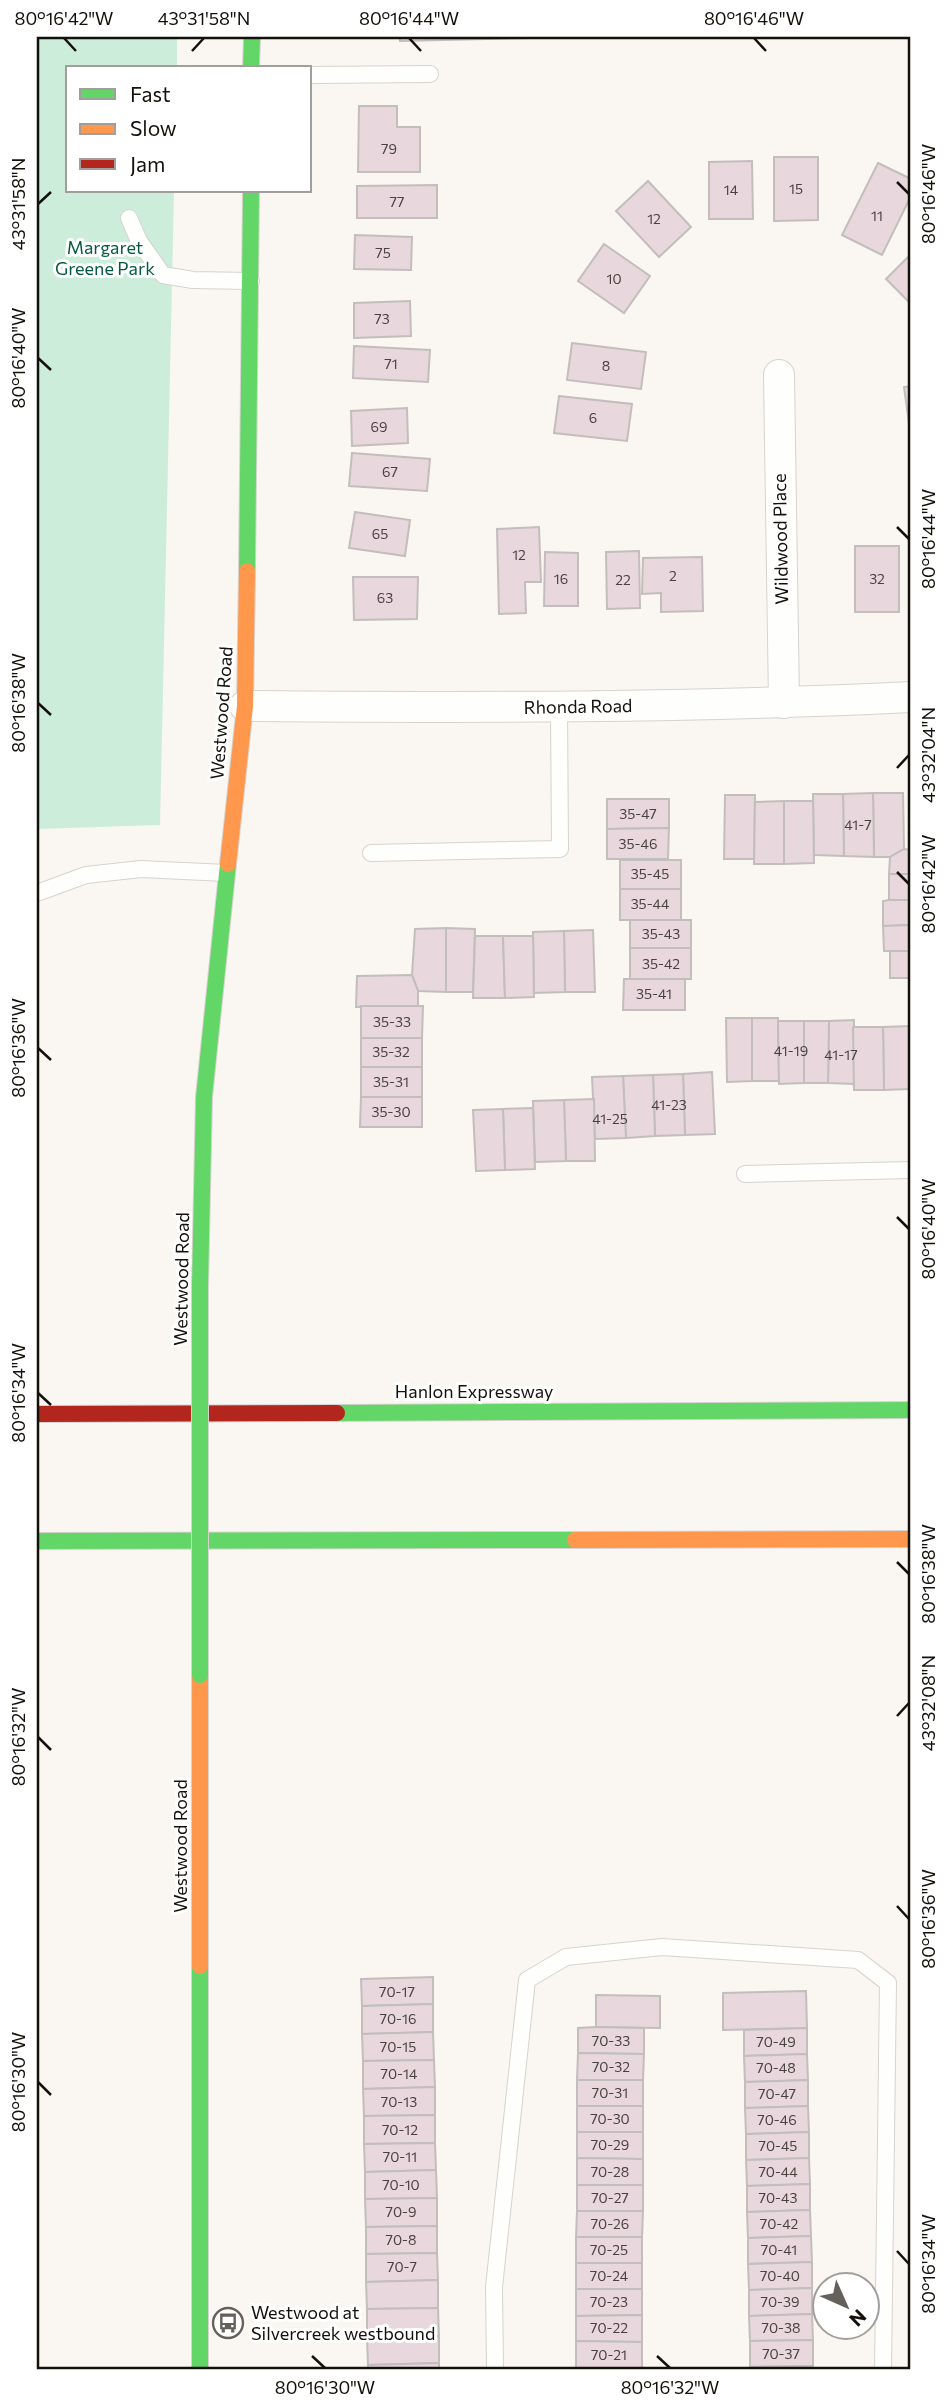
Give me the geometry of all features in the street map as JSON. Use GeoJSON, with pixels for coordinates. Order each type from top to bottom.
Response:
{"type":"FeatureCollection","features":[{"type":"Feature","properties":{"kind":"main road"},"geometry":{"type":"LineString","coordinates":[[251,66],[252,37]]}},
{"type":"Feature","properties":{"kind":"main road","name":"Westwood Road"},"geometry":{"type":"LineString","coordinates":[[200,2370],[200,1285],[204,1097],[245,706],[251,192]]}},
{"type":"Feature","properties":{"kind":"main road","name":"Hanlon Expressway"},"geometry":{"type":"LineString","coordinates":[[37,1414],[911,1410]]}},
{"type":"Feature","properties":{"kind":"main road"},"geometry":{"type":"LineString","coordinates":[[37,1541],[911,1539]]}},
{"type":"Feature","properties":{"kind":"street","name":"Wildwood Place"},"geometry":{"type":"LineString","coordinates":[[779,376],[784,703]]}},
{"type":"Feature","properties":{"kind":"street","name":"Rhonda Road"},"geometry":{"type":"LineString","coordinates":[[245,706],[559,707],[784,703],[911,697]]}},
{"type":"Feature","properties":{"kind":"lane"},"geometry":{"type":"LineString","coordinates":[[312,75],[430,74]]}},
{"type":"Feature","properties":{"kind":"lane"},"geometry":{"type":"LineString","coordinates":[[129,218],[139,241],[163,275],[193,280],[251,281]]}},
{"type":"Feature","properties":{"kind":"lane"},"geometry":{"type":"LineString","coordinates":[[371,853],[560,849],[559,707]]}},
{"type":"Feature","properties":{"kind":"lane"},"geometry":{"type":"LineString","coordinates":[[37,892],[86,875],[141,869],[226,873]]}},
{"type":"Feature","properties":{"kind":"lane"},"geometry":{"type":"LineString","coordinates":[[745,1174],[911,1170]]}},
{"type":"Feature","properties":{"kind":"lane"},"geometry":{"type":"LineString","coordinates":[[495,2370],[494,2287],[527,1980],[566,1957],[662,1947],[858,1960],[888,1983],[883,2370]]}},
{"type":"Feature","properties":{"kind":"green space","name":"Margaret Greene Park"},"geometry":{"type":"Polygon","coordinates":[[[37,37],[177,37],[177,66],[66,66],[66,192],[174,192],[160,825],[37,829],[37,37]]]}},
{"type":"Feature","properties":{"kind":"building"},"geometry":{"type":"Polygon","coordinates":[[[400,37],[579,37],[400,41],[400,37]]]}},
{"type":"Feature","properties":{"kind":"building"},"geometry":{"type":"Polygon","coordinates":[[[359,106],[397,106],[397,127],[420,127],[420,172],[358,172],[359,106]]]}},
{"type":"Feature","properties":{"kind":"building"},"geometry":{"type":"Polygon","coordinates":[[[774,157],[818,157],[818,220],[774,221],[774,157]]]}},
{"type":"Feature","properties":{"kind":"building"},"geometry":{"type":"Polygon","coordinates":[[[752,161],[753,219],[709,219],[709,162],[752,161]]]}},
{"type":"Feature","properties":{"kind":"building"},"geometry":{"type":"Polygon","coordinates":[[[878,163],[911,179],[911,196],[882,255],[842,235],[878,163]]]}},
{"type":"Feature","properties":{"kind":"building"},"geometry":{"type":"Polygon","coordinates":[[[648,181],[691,227],[659,257],[616,211],[648,181]]]}},
{"type":"Feature","properties":{"kind":"building"},"geometry":{"type":"Polygon","coordinates":[[[437,185],[437,218],[357,218],[357,186],[437,185]]]}},
{"type":"Feature","properties":{"kind":"building"},"geometry":{"type":"Polygon","coordinates":[[[355,235],[412,237],[411,270],[354,269],[355,235]]]}},
{"type":"Feature","properties":{"kind":"building"},"geometry":{"type":"Polygon","coordinates":[[[604,244],[650,276],[624,313],[578,281],[604,244]]]}},
{"type":"Feature","properties":{"kind":"building"},"geometry":{"type":"Polygon","coordinates":[[[911,254],[911,304],[886,279],[911,254]]]}},
{"type":"Feature","properties":{"kind":"building"},"geometry":{"type":"Polygon","coordinates":[[[410,301],[411,336],[354,338],[354,303],[410,301]]]}},
{"type":"Feature","properties":{"kind":"building"},"geometry":{"type":"Polygon","coordinates":[[[572,343],[646,352],[641,389],[567,380],[572,343]]]}},
{"type":"Feature","properties":{"kind":"building"},"geometry":{"type":"Polygon","coordinates":[[[354,346],[430,350],[428,382],[353,378],[354,346]]]}},
{"type":"Feature","properties":{"kind":"building"},"geometry":{"type":"Polygon","coordinates":[[[911,386],[911,437],[904,387],[911,386]]]}},
{"type":"Feature","properties":{"kind":"building"},"geometry":{"type":"Polygon","coordinates":[[[559,396],[632,404],[627,441],[554,433],[559,396]]]}},
{"type":"Feature","properties":{"kind":"building"},"geometry":{"type":"Polygon","coordinates":[[[407,408],[408,443],[352,446],[351,411],[407,408]]]}},
{"type":"Feature","properties":{"kind":"building"},"geometry":{"type":"Polygon","coordinates":[[[352,453],[430,459],[427,491],[349,486],[352,453]]]}},
{"type":"Feature","properties":{"kind":"building"},"geometry":{"type":"Polygon","coordinates":[[[355,512],[410,520],[405,556],[349,548],[355,512]]]}},
{"type":"Feature","properties":{"kind":"building"},"geometry":{"type":"Polygon","coordinates":[[[539,527],[541,582],[525,582],[526,613],[499,614],[497,529],[539,527]]]}},
{"type":"Feature","properties":{"kind":"building"},"geometry":{"type":"Polygon","coordinates":[[[855,546],[899,546],[899,612],[855,612],[855,546]]]}},
{"type":"Feature","properties":{"kind":"building"},"geometry":{"type":"Polygon","coordinates":[[[639,551],[640,608],[607,609],[606,552],[639,551]]]}},
{"type":"Feature","properties":{"kind":"building"},"geometry":{"type":"Polygon","coordinates":[[[545,552],[578,553],[578,606],[544,606],[545,552]]]}},
{"type":"Feature","properties":{"kind":"building"},"geometry":{"type":"Polygon","coordinates":[[[702,557],[703,611],[661,612],[661,593],[642,594],[643,558],[702,557]]]}},
{"type":"Feature","properties":{"kind":"building"},"geometry":{"type":"Polygon","coordinates":[[[353,577],[418,577],[417,619],[354,620],[353,577]]]}},
{"type":"Feature","properties":{"kind":"building"},"geometry":{"type":"Polygon","coordinates":[[[873,793],[903,793],[904,849],[890,857],[874,857],[873,793]]]}},
{"type":"Feature","properties":{"kind":"building"},"geometry":{"type":"Polygon","coordinates":[[[873,793],[874,857],[844,856],[843,794],[873,793]]]}},
{"type":"Feature","properties":{"kind":"building"},"geometry":{"type":"Polygon","coordinates":[[[813,794],[843,794],[844,856],[814,855],[813,794]]]}},
{"type":"Feature","properties":{"kind":"building"},"geometry":{"type":"Polygon","coordinates":[[[725,795],[755,795],[754,859],[724,859],[725,795]]]}},
{"type":"Feature","properties":{"kind":"building"},"geometry":{"type":"Polygon","coordinates":[[[607,799],[669,799],[669,828],[607,829],[607,799]]]}},
{"type":"Feature","properties":{"kind":"building"},"geometry":{"type":"Polygon","coordinates":[[[784,801],[784,864],[754,864],[755,802],[784,801]]]}},
{"type":"Feature","properties":{"kind":"building"},"geometry":{"type":"Polygon","coordinates":[[[784,801],[813,801],[814,863],[784,864],[784,801]]]}},
{"type":"Feature","properties":{"kind":"building"},"geometry":{"type":"Polygon","coordinates":[[[669,828],[668,859],[607,859],[607,829],[669,828]]]}},
{"type":"Feature","properties":{"kind":"building"},"geometry":{"type":"Polygon","coordinates":[[[904,849],[911,850],[911,874],[889,874],[890,857],[904,849]]]}},
{"type":"Feature","properties":{"kind":"building"},"geometry":{"type":"Polygon","coordinates":[[[620,860],[681,860],[681,889],[620,889],[620,860]]]}},
{"type":"Feature","properties":{"kind":"building"},"geometry":{"type":"Polygon","coordinates":[[[889,874],[911,874],[911,900],[889,900],[889,874]]]}},
{"type":"Feature","properties":{"kind":"building"},"geometry":{"type":"Polygon","coordinates":[[[620,889],[681,889],[681,920],[620,920],[620,889]]]}},
{"type":"Feature","properties":{"kind":"building"},"geometry":{"type":"Polygon","coordinates":[[[911,900],[911,925],[883,926],[883,901],[911,900]]]}},
{"type":"Feature","properties":{"kind":"building"},"geometry":{"type":"Polygon","coordinates":[[[630,920],[691,920],[691,948],[630,948],[630,920]]]}},
{"type":"Feature","properties":{"kind":"building"},"geometry":{"type":"Polygon","coordinates":[[[911,925],[911,951],[884,951],[883,926],[911,925]]]}},
{"type":"Feature","properties":{"kind":"building"},"geometry":{"type":"Polygon","coordinates":[[[446,928],[446,992],[418,991],[412,975],[415,929],[446,928]]]}},
{"type":"Feature","properties":{"kind":"building"},"geometry":{"type":"Polygon","coordinates":[[[446,928],[475,929],[473,992],[446,992],[446,928]]]}},
{"type":"Feature","properties":{"kind":"building"},"geometry":{"type":"Polygon","coordinates":[[[593,930],[595,992],[565,992],[564,931],[593,930]]]}},
{"type":"Feature","properties":{"kind":"building"},"geometry":{"type":"Polygon","coordinates":[[[564,931],[565,992],[534,993],[533,932],[564,931]]]}},
{"type":"Feature","properties":{"kind":"building"},"geometry":{"type":"Polygon","coordinates":[[[475,936],[503,936],[505,998],[473,998],[475,936]]]}},
{"type":"Feature","properties":{"kind":"building"},"geometry":{"type":"Polygon","coordinates":[[[503,936],[533,936],[534,997],[505,998],[503,936]]]}},
{"type":"Feature","properties":{"kind":"building"},"geometry":{"type":"Polygon","coordinates":[[[630,948],[691,948],[691,979],[630,979],[630,948]]]}},
{"type":"Feature","properties":{"kind":"building"},"geometry":{"type":"Polygon","coordinates":[[[890,951],[911,951],[911,978],[890,978],[890,951]]]}},
{"type":"Feature","properties":{"kind":"building"},"geometry":{"type":"Polygon","coordinates":[[[412,975],[418,991],[418,1006],[356,1007],[357,976],[412,975]]]}},
{"type":"Feature","properties":{"kind":"building"},"geometry":{"type":"Polygon","coordinates":[[[624,979],[685,979],[685,1010],[623,1010],[624,979]]]}},
{"type":"Feature","properties":{"kind":"building"},"geometry":{"type":"Polygon","coordinates":[[[361,1006],[423,1006],[422,1038],[361,1038],[361,1006]]]}},
{"type":"Feature","properties":{"kind":"building"},"geometry":{"type":"Polygon","coordinates":[[[726,1018],[752,1018],[752,1081],[727,1082],[726,1018]]]}},
{"type":"Feature","properties":{"kind":"building"},"geometry":{"type":"Polygon","coordinates":[[[752,1018],[778,1018],[779,1081],[752,1081],[752,1018]]]}},
{"type":"Feature","properties":{"kind":"building"},"geometry":{"type":"Polygon","coordinates":[[[854,1020],[854,1084],[828,1083],[829,1021],[854,1020]]]}},
{"type":"Feature","properties":{"kind":"building"},"geometry":{"type":"Polygon","coordinates":[[[778,1021],[804,1021],[804,1083],[779,1084],[778,1021]]]}},
{"type":"Feature","properties":{"kind":"building"},"geometry":{"type":"Polygon","coordinates":[[[804,1021],[829,1021],[828,1083],[804,1083],[804,1021]]]}},
{"type":"Feature","properties":{"kind":"building"},"geometry":{"type":"Polygon","coordinates":[[[911,1026],[911,1089],[884,1090],[883,1027],[911,1026]]]}},
{"type":"Feature","properties":{"kind":"building"},"geometry":{"type":"Polygon","coordinates":[[[853,1027],[883,1027],[884,1090],[854,1090],[853,1027]]]}},
{"type":"Feature","properties":{"kind":"building"},"geometry":{"type":"Polygon","coordinates":[[[361,1038],[422,1038],[422,1067],[361,1067],[361,1038]]]}},
{"type":"Feature","properties":{"kind":"building"},"geometry":{"type":"Polygon","coordinates":[[[361,1067],[422,1067],[422,1097],[361,1097],[361,1067]]]}},
{"type":"Feature","properties":{"kind":"building"},"geometry":{"type":"Polygon","coordinates":[[[712,1072],[715,1134],[685,1135],[683,1074],[712,1072]]]}},
{"type":"Feature","properties":{"kind":"building"},"geometry":{"type":"Polygon","coordinates":[[[683,1074],[685,1135],[655,1136],[653,1075],[683,1074]]]}},
{"type":"Feature","properties":{"kind":"building"},"geometry":{"type":"Polygon","coordinates":[[[653,1075],[655,1136],[626,1138],[623,1076],[653,1075]]]}},
{"type":"Feature","properties":{"kind":"building"},"geometry":{"type":"Polygon","coordinates":[[[623,1076],[626,1138],[595,1139],[592,1077],[623,1076]]]}},
{"type":"Feature","properties":{"kind":"building"},"geometry":{"type":"Polygon","coordinates":[[[361,1097],[422,1097],[422,1127],[360,1127],[361,1097]]]}},
{"type":"Feature","properties":{"kind":"building"},"geometry":{"type":"Polygon","coordinates":[[[594,1099],[595,1161],[566,1161],[564,1100],[594,1099]]]}},
{"type":"Feature","properties":{"kind":"building"},"geometry":{"type":"Polygon","coordinates":[[[564,1100],[566,1161],[535,1162],[533,1101],[564,1100]]]}},
{"type":"Feature","properties":{"kind":"building"},"geometry":{"type":"Polygon","coordinates":[[[533,1108],[535,1169],[505,1170],[503,1109],[533,1108]]]}},
{"type":"Feature","properties":{"kind":"building"},"geometry":{"type":"Polygon","coordinates":[[[503,1109],[505,1170],[476,1171],[473,1110],[503,1109]]]}},
{"type":"Feature","properties":{"kind":"building"},"geometry":{"type":"Polygon","coordinates":[[[433,1977],[433,2004],[362,2006],[361,1979],[433,1977]]]}},
{"type":"Feature","properties":{"kind":"building"},"geometry":{"type":"Polygon","coordinates":[[[806,1991],[807,2028],[723,2030],[723,1993],[806,1991]]]}},
{"type":"Feature","properties":{"kind":"building"},"geometry":{"type":"Polygon","coordinates":[[[596,1995],[660,1996],[660,2028],[596,2027],[596,1995]]]}},
{"type":"Feature","properties":{"kind":"building"},"geometry":{"type":"Polygon","coordinates":[[[433,2004],[433,2032],[362,2034],[362,2006],[433,2004]]]}},
{"type":"Feature","properties":{"kind":"building"},"geometry":{"type":"Polygon","coordinates":[[[578,2028],[644,2028],[644,2054],[578,2053],[578,2028]]]}},
{"type":"Feature","properties":{"kind":"building"},"geometry":{"type":"Polygon","coordinates":[[[807,2028],[807,2054],[744,2056],[744,2030],[807,2028]]]}},
{"type":"Feature","properties":{"kind":"building"},"geometry":{"type":"Polygon","coordinates":[[[433,2032],[434,2060],[363,2061],[362,2034],[433,2032]]]}},
{"type":"Feature","properties":{"kind":"building"},"geometry":{"type":"Polygon","coordinates":[[[578,2053],[644,2054],[643,2080],[577,2080],[578,2053]]]}},
{"type":"Feature","properties":{"kind":"building"},"geometry":{"type":"Polygon","coordinates":[[[807,2054],[808,2080],[745,2082],[744,2056],[807,2054]]]}},
{"type":"Feature","properties":{"kind":"building"},"geometry":{"type":"Polygon","coordinates":[[[434,2060],[435,2087],[363,2089],[363,2061],[434,2060]]]}},
{"type":"Feature","properties":{"kind":"building"},"geometry":{"type":"Polygon","coordinates":[[[577,2080],[643,2080],[643,2106],[577,2106],[577,2080]]]}},
{"type":"Feature","properties":{"kind":"building"},"geometry":{"type":"Polygon","coordinates":[[[808,2080],[808,2106],[745,2108],[745,2082],[808,2080]]]}},
{"type":"Feature","properties":{"kind":"building"},"geometry":{"type":"Polygon","coordinates":[[[435,2087],[435,2115],[364,2116],[363,2089],[435,2087]]]}},
{"type":"Feature","properties":{"kind":"building"},"geometry":{"type":"Polygon","coordinates":[[[577,2106],[643,2106],[643,2132],[577,2132],[577,2106]]]}},
{"type":"Feature","properties":{"kind":"building"},"geometry":{"type":"Polygon","coordinates":[[[808,2106],[809,2132],[746,2134],[745,2108],[808,2106]]]}},
{"type":"Feature","properties":{"kind":"building"},"geometry":{"type":"Polygon","coordinates":[[[435,2115],[435,2143],[364,2144],[364,2116],[435,2115]]]}},
{"type":"Feature","properties":{"kind":"building"},"geometry":{"type":"Polygon","coordinates":[[[577,2132],[643,2132],[643,2159],[577,2158],[577,2132]]]}},
{"type":"Feature","properties":{"kind":"building"},"geometry":{"type":"Polygon","coordinates":[[[809,2132],[809,2158],[746,2160],[746,2134],[809,2132]]]}},
{"type":"Feature","properties":{"kind":"building"},"geometry":{"type":"Polygon","coordinates":[[[435,2143],[436,2170],[365,2172],[364,2144],[435,2143]]]}},
{"type":"Feature","properties":{"kind":"building"},"geometry":{"type":"Polygon","coordinates":[[[577,2158],[643,2159],[643,2185],[577,2185],[577,2158]]]}},
{"type":"Feature","properties":{"kind":"building"},"geometry":{"type":"Polygon","coordinates":[[[809,2158],[810,2184],[747,2186],[746,2160],[809,2158]]]}},
{"type":"Feature","properties":{"kind":"building"},"geometry":{"type":"Polygon","coordinates":[[[436,2170],[437,2198],[365,2199],[365,2172],[436,2170]]]}},
{"type":"Feature","properties":{"kind":"building"},"geometry":{"type":"Polygon","coordinates":[[[810,2184],[810,2210],[747,2212],[747,2186],[810,2184]]]}},
{"type":"Feature","properties":{"kind":"building"},"geometry":{"type":"Polygon","coordinates":[[[577,2185],[643,2185],[643,2211],[577,2211],[577,2185]]]}},
{"type":"Feature","properties":{"kind":"building"},"geometry":{"type":"Polygon","coordinates":[[[437,2198],[437,2226],[366,2227],[365,2199],[437,2198]]]}},
{"type":"Feature","properties":{"kind":"building"},"geometry":{"type":"Polygon","coordinates":[[[810,2210],[811,2236],[748,2238],[747,2212],[810,2210]]]}},
{"type":"Feature","properties":{"kind":"building"},"geometry":{"type":"Polygon","coordinates":[[[577,2211],[643,2211],[642,2237],[576,2237],[577,2211]]]}},
{"type":"Feature","properties":{"kind":"building"},"geometry":{"type":"Polygon","coordinates":[[[437,2226],[437,2253],[366,2254],[366,2227],[437,2226]]]}},
{"type":"Feature","properties":{"kind":"building"},"geometry":{"type":"Polygon","coordinates":[[[811,2236],[812,2262],[748,2264],[748,2238],[811,2236]]]}},
{"type":"Feature","properties":{"kind":"building"},"geometry":{"type":"Polygon","coordinates":[[[576,2237],[642,2237],[642,2263],[576,2263],[576,2237]]]}},
{"type":"Feature","properties":{"kind":"building"},"geometry":{"type":"Polygon","coordinates":[[[437,2253],[438,2280],[366,2282],[366,2254],[437,2253]]]}},
{"type":"Feature","properties":{"kind":"building"},"geometry":{"type":"Polygon","coordinates":[[[812,2262],[811,2288],[749,2290],[748,2264],[812,2262]]]}},
{"type":"Feature","properties":{"kind":"building"},"geometry":{"type":"Polygon","coordinates":[[[576,2263],[642,2263],[642,2289],[576,2289],[576,2263]]]}},
{"type":"Feature","properties":{"kind":"building"},"geometry":{"type":"Polygon","coordinates":[[[438,2280],[438,2308],[367,2309],[366,2282],[438,2280]]]}},
{"type":"Feature","properties":{"kind":"building"},"geometry":{"type":"Polygon","coordinates":[[[811,2288],[811,2314],[749,2316],[749,2290],[811,2288]]]}},
{"type":"Feature","properties":{"kind":"building"},"geometry":{"type":"Polygon","coordinates":[[[576,2289],[642,2289],[642,2315],[576,2316],[576,2289]]]}},
{"type":"Feature","properties":{"kind":"building"},"geometry":{"type":"Polygon","coordinates":[[[438,2308],[439,2336],[367,2337],[367,2309],[438,2308]]]}},
{"type":"Feature","properties":{"kind":"building"},"geometry":{"type":"Polygon","coordinates":[[[811,2314],[813,2340],[750,2341],[749,2316],[811,2314]]]}},
{"type":"Feature","properties":{"kind":"building"},"geometry":{"type":"Polygon","coordinates":[[[642,2315],[642,2342],[576,2341],[576,2316],[642,2315]]]}},
{"type":"Feature","properties":{"kind":"building"},"geometry":{"type":"Polygon","coordinates":[[[439,2336],[439,2363],[368,2365],[367,2337],[439,2336]]]}},
{"type":"Feature","properties":{"kind":"building"},"geometry":{"type":"Polygon","coordinates":[[[813,2340],[813,2366],[750,2367],[750,2341],[813,2340]]]}},
{"type":"Feature","properties":{"kind":"building"},"geometry":{"type":"Polygon","coordinates":[[[576,2341],[642,2342],[642,2368],[576,2368],[576,2341]]]}},
{"type":"Feature","properties":{"kind":"building"},"geometry":{"type":"Polygon","coordinates":[[[439,2363],[439,2370],[368,2370],[368,2365],[439,2363]]]}},
{"type":"Feature","properties":{"kind":"building"},"geometry":{"type":"Polygon","coordinates":[[[813,2366],[814,2370],[750,2370],[750,2367],[813,2366]]]}},
{"type":"Feature","properties":{"kind":"building"},"geometry":{"type":"Polygon","coordinates":[[[642,2368],[642,2370],[576,2370],[642,2368]]]}},
{"type":"Feature","properties":{"kind":"traffic: fast"},"geometry":{"type":"LineString","coordinates":[[251,66],[252,37]]}},
{"type":"Feature","properties":{"kind":"traffic: fast"},"geometry":{"type":"LineString","coordinates":[[247,571],[251,192]]}},
{"type":"Feature","properties":{"kind":"traffic: fast"},"geometry":{"type":"LineString","coordinates":[[200,1285],[204,1097],[228,864]]}},
{"type":"Feature","properties":{"kind":"traffic: fast"},"geometry":{"type":"LineString","coordinates":[[200,1285],[200,1675]]}},
{"type":"Feature","properties":{"kind":"traffic: fast"},"geometry":{"type":"LineString","coordinates":[[337,1413],[911,1410]]}},
{"type":"Feature","properties":{"kind":"traffic: fast"},"geometry":{"type":"LineString","coordinates":[[37,1541],[575,1540]]}},
{"type":"Feature","properties":{"kind":"traffic: fast"},"geometry":{"type":"LineString","coordinates":[[200,1966],[200,2370]]}},
{"type":"Feature","properties":{"kind":"traffic: slow"},"geometry":{"type":"LineString","coordinates":[[228,864],[245,706],[247,571]]}},
{"type":"Feature","properties":{"kind":"traffic: slow"},"geometry":{"type":"LineString","coordinates":[[575,1540],[911,1539]]}},
{"type":"Feature","properties":{"kind":"traffic: slow"},"geometry":{"type":"LineString","coordinates":[[200,1675],[200,1966]]}},
{"type":"Feature","properties":{"kind":"traffic: jam"},"geometry":{"type":"LineString","coordinates":[[37,1414],[337,1413]]}},
{"type":"Feature","properties":{"kind":"place","name":"Westwood at Silvercreek westbound"},"geometry":{"type":"Point","coordinates":[228,2323]}}]}
